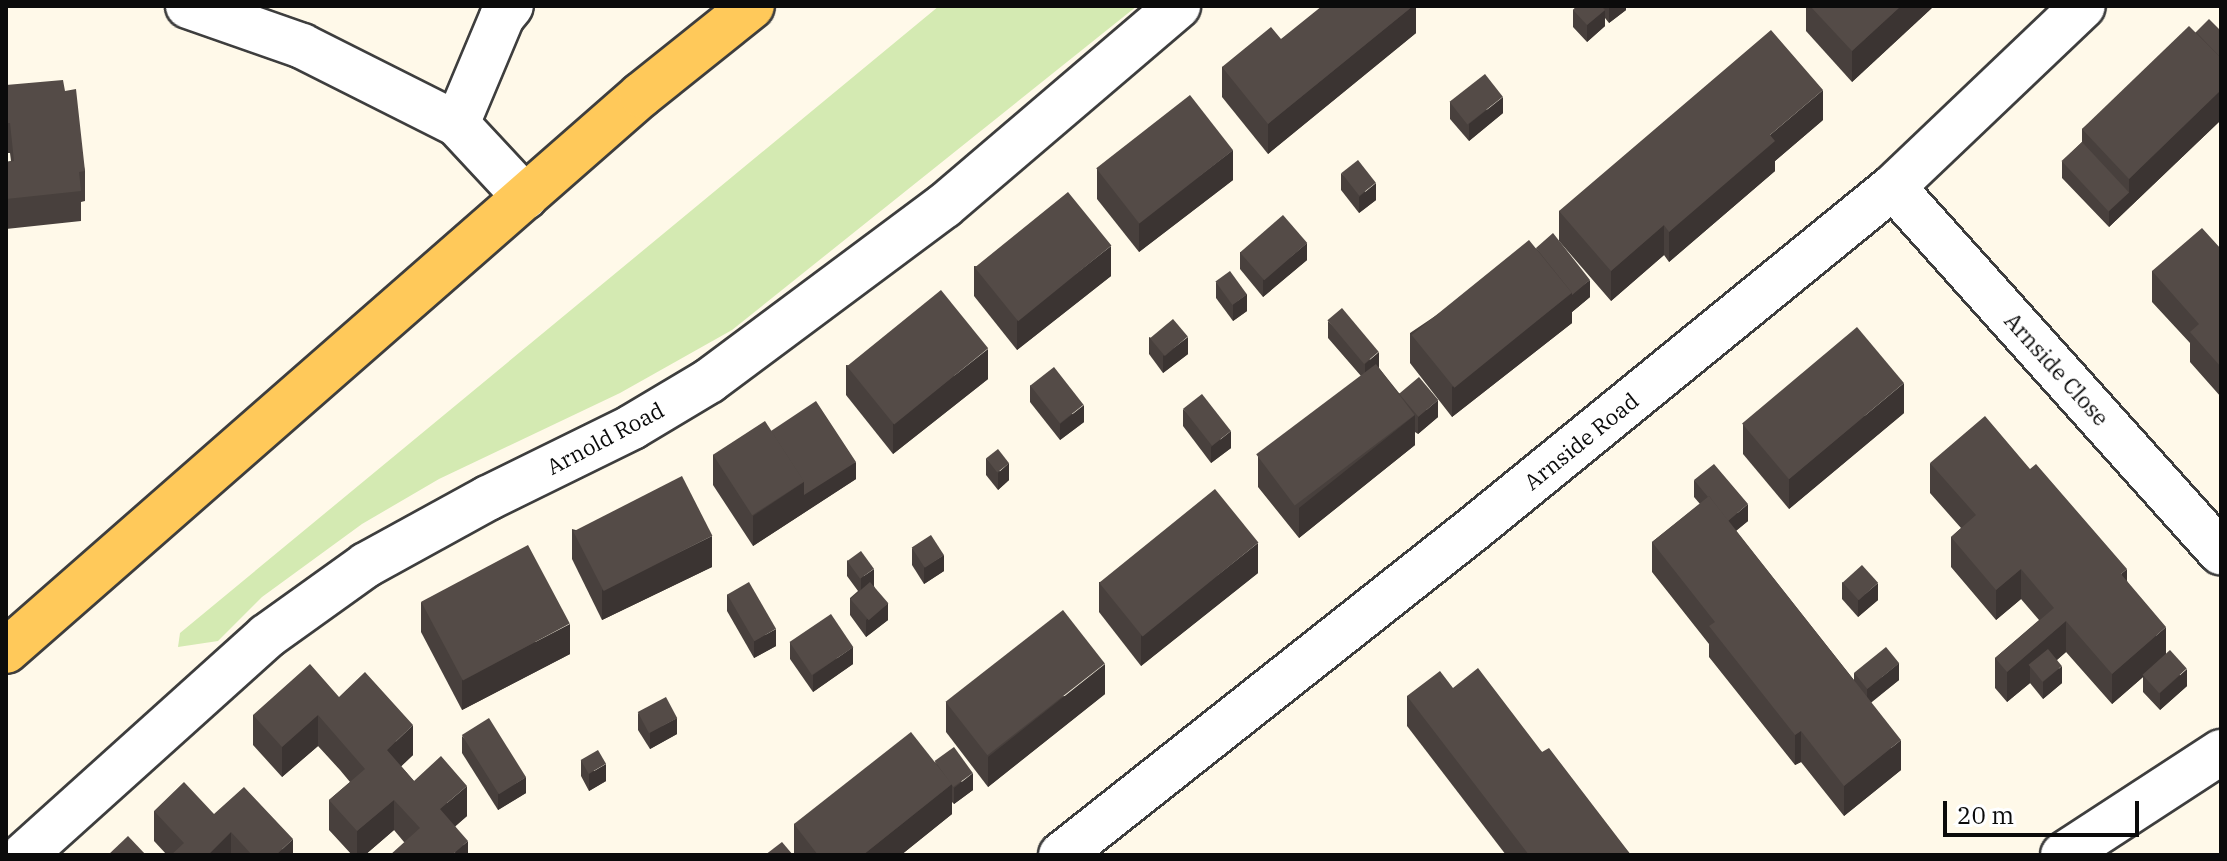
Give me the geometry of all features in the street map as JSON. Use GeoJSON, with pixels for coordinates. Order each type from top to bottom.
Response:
{"type":"FeatureCollection","features":[{"type":"Feature","properties":{"kind":"main road"},"geometry":{"type":"LineString","coordinates":[[6,651],[641,95],[752,6]]}},
{"type":"Feature","properties":{"kind":"street"},"geometry":{"type":"LineString","coordinates":[[188,6],[302,46],[457,124],[525,197]]}},
{"type":"Feature","properties":{"kind":"street"},"geometry":{"type":"LineString","coordinates":[[457,124],[502,17],[511,6]]}},
{"type":"Feature","properties":{"kind":"street","name":"Arnold Road"},"geometry":{"type":"LineString","coordinates":[[24,855],[267,636],[366,565],[488,498],[632,427],[709,381],[944,206],[1178,6]]}},
{"type":"Feature","properties":{"kind":"street","name":"Arnside Road"},"geometry":{"type":"LineString","coordinates":[[1061,855],[1472,530],[1893,187],[2083,6]]}},
{"type":"Feature","properties":{"kind":"street","name":"Arnside Close"},"geometry":{"type":"LineString","coordinates":[[1893,187],[2221,552]]}},
{"type":"Feature","properties":{"kind":"street"},"geometry":{"type":"LineString","coordinates":[[2063,855],[2216,767]]}},
{"type":"Feature","properties":{"kind":"green space"},"geometry":{"type":"Polygon","coordinates":[[[939,6],[1137,6],[732,330],[620,393],[439,479],[362,524],[262,597],[218,641],[178,647],[180,633],[939,6]]]}},
{"type":"Feature","properties":{"kind":"building"},"geometry":{"type":"Polygon","coordinates":[[[1322,6],[1413,6],[1268,124],[1222,67],[1271,27],[1281,39],[1322,6]]]}},
{"type":"Feature","properties":{"kind":"building"},"geometry":{"type":"Polygon","coordinates":[[[1577,6],[1601,6],[1605,10],[1587,25],[1573,10],[1577,6]]]}},
{"type":"Feature","properties":{"kind":"building"},"geometry":{"type":"Polygon","coordinates":[[[1810,6],[1901,6],[1852,51],[1810,6]]]}},
{"type":"Feature","properties":{"kind":"building"},"geometry":{"type":"Polygon","coordinates":[[[2209,19],[2221,31],[2219,56],[2196,32],[2209,19]]]}},
{"type":"Feature","properties":{"kind":"building"},"geometry":{"type":"Polygon","coordinates":[[[2189,26],[2221,58],[2221,90],[2129,179],[2082,129],[2189,26]]]}},
{"type":"Feature","properties":{"kind":"building"},"geometry":{"type":"Polygon","coordinates":[[[1771,30],[1823,90],[1770,135],[1775,141],[1669,232],[1664,225],[1611,271],[1559,211],[1771,30]]]}},
{"type":"Feature","properties":{"kind":"building"},"geometry":{"type":"Polygon","coordinates":[[[1485,74],[1503,97],[1467,125],[1450,102],[1485,74]]]}},
{"type":"Feature","properties":{"kind":"building"},"geometry":{"type":"Polygon","coordinates":[[[63,80],[65,91],[76,89],[85,171],[79,172],[81,191],[6,199],[6,162],[14,161],[10,123],[6,123],[6,85],[63,80]]]}},
{"type":"Feature","properties":{"kind":"building"},"geometry":{"type":"Polygon","coordinates":[[[1190,95],[1233,150],[1139,223],[1096,168],[1190,95]]]}},
{"type":"Feature","properties":{"kind":"building"},"geometry":{"type":"Polygon","coordinates":[[[2082,142],[2129,192],[2109,212],[2062,161],[2082,142]]]}},
{"type":"Feature","properties":{"kind":"building"},"geometry":{"type":"Polygon","coordinates":[[[1358,160],[1376,183],[1359,196],[1341,173],[1358,160]]]}},
{"type":"Feature","properties":{"kind":"building"},"geometry":{"type":"Polygon","coordinates":[[[1068,192],[1111,246],[1018,321],[975,268],[1068,192]]]}},
{"type":"Feature","properties":{"kind":"building"},"geometry":{"type":"Polygon","coordinates":[[[1283,215],[1307,243],[1264,280],[1240,252],[1283,215]]]}},
{"type":"Feature","properties":{"kind":"building"},"geometry":{"type":"Polygon","coordinates":[[[2202,228],[2221,249],[2221,367],[2190,332],[2199,324],[2152,271],[2202,228]]]}},
{"type":"Feature","properties":{"kind":"building"},"geometry":{"type":"Polygon","coordinates":[[[1553,233],[1590,280],[1572,295],[1536,248],[1553,233]]]}},
{"type":"Feature","properties":{"kind":"building"},"geometry":{"type":"Polygon","coordinates":[[[1529,240],[1572,293],[1454,388],[1412,335],[1529,240]]]}},
{"type":"Feature","properties":{"kind":"building"},"geometry":{"type":"Polygon","coordinates":[[[1230,271],[1247,294],[1232,305],[1215,282],[1230,271]]]}},
{"type":"Feature","properties":{"kind":"building"},"geometry":{"type":"Polygon","coordinates":[[[941,290],[988,348],[894,424],[847,366],[941,290]]]}},
{"type":"Feature","properties":{"kind":"building"},"geometry":{"type":"Polygon","coordinates":[[[1342,308],[1379,352],[1364,364],[1327,320],[1342,308]]]}},
{"type":"Feature","properties":{"kind":"building"},"geometry":{"type":"Polygon","coordinates":[[[1173,319],[1188,337],[1165,356],[1150,338],[1173,319]]]}},
{"type":"Feature","properties":{"kind":"building"},"geometry":{"type":"Polygon","coordinates":[[[1857,327],[1904,383],[1789,479],[1742,423],[1857,327]]]}},
{"type":"Feature","properties":{"kind":"building"},"geometry":{"type":"Polygon","coordinates":[[[1376,364],[1415,415],[1295,505],[1256,454],[1376,364]]]}},
{"type":"Feature","properties":{"kind":"building"},"geometry":{"type":"Polygon","coordinates":[[[1054,367],[1084,405],[1060,423],[1030,385],[1054,367]]]}},
{"type":"Feature","properties":{"kind":"building"},"geometry":{"type":"Polygon","coordinates":[[[1419,377],[1438,400],[1418,417],[1399,394],[1419,377]]]}},
{"type":"Feature","properties":{"kind":"building"},"geometry":{"type":"Polygon","coordinates":[[[1202,394],[1231,431],[1212,446],[1183,409],[1202,394]]]}},
{"type":"Feature","properties":{"kind":"building"},"geometry":{"type":"Polygon","coordinates":[[[816,401],[856,462],[804,495],[804,482],[771,431],[816,401]]]}},
{"type":"Feature","properties":{"kind":"building"},"geometry":{"type":"Polygon","coordinates":[[[1985,416],[2030,469],[2036,464],[2127,569],[2121,574],[2166,627],[2112,674],[2066,621],[2007,672],[1995,658],[2054,608],[2021,569],[1996,590],[1951,537],[1976,515],[1930,463],[1985,416]]]}},
{"type":"Feature","properties":{"kind":"building"},"geometry":{"type":"Polygon","coordinates":[[[765,421],[804,481],[752,515],[713,455],[765,421]]]}},
{"type":"Feature","properties":{"kind":"building"},"geometry":{"type":"Polygon","coordinates":[[[998,449],[1009,463],[997,472],[986,458],[998,449]]]}},
{"type":"Feature","properties":{"kind":"building"},"geometry":{"type":"Polygon","coordinates":[[[1714,464],[1748,504],[1728,521],[1694,480],[1714,464]]]}},
{"type":"Feature","properties":{"kind":"building"},"geometry":{"type":"Polygon","coordinates":[[[682,476],[712,536],[604,591],[573,531],[682,476]]]}},
{"type":"Feature","properties":{"kind":"building"},"geometry":{"type":"Polygon","coordinates":[[[1215,489],[1258,543],[1143,636],[1099,583],[1215,489]]]}},
{"type":"Feature","properties":{"kind":"building"},"geometry":{"type":"Polygon","coordinates":[[[1709,496],[1901,740],[1844,786],[1801,731],[1795,735],[1709,626],[1715,622],[1652,542],[1709,496]]]}},
{"type":"Feature","properties":{"kind":"building"},"geometry":{"type":"Polygon","coordinates":[[[931,535],[944,555],[925,568],[912,548],[931,535]]]}},
{"type":"Feature","properties":{"kind":"building"},"geometry":{"type":"Polygon","coordinates":[[[528,545],[570,624],[463,680],[421,602],[528,545]]]}},
{"type":"Feature","properties":{"kind":"building"},"geometry":{"type":"Polygon","coordinates":[[[861,551],[874,569],[860,579],[847,561],[861,551]]]}},
{"type":"Feature","properties":{"kind":"building"},"geometry":{"type":"Polygon","coordinates":[[[1862,565],[1878,583],[1859,600],[1843,582],[1862,565]]]}},
{"type":"Feature","properties":{"kind":"building"},"geometry":{"type":"Polygon","coordinates":[[[749,582],[776,629],[754,641],[727,594],[749,582]]]}},
{"type":"Feature","properties":{"kind":"building"},"geometry":{"type":"Polygon","coordinates":[[[870,582],[888,603],[869,620],[850,599],[870,582]]]}},
{"type":"Feature","properties":{"kind":"building"},"geometry":{"type":"Polygon","coordinates":[[[1063,610],[1105,664],[987,755],[946,702],[1063,610]]]}},
{"type":"Feature","properties":{"kind":"building"},"geometry":{"type":"Polygon","coordinates":[[[831,614],[853,647],[812,675],[790,642],[831,614]]]}},
{"type":"Feature","properties":{"kind":"building"},"geometry":{"type":"Polygon","coordinates":[[[1886,647],[1899,663],[1867,689],[1854,673],[1886,647]]]}},
{"type":"Feature","properties":{"kind":"building"},"geometry":{"type":"Polygon","coordinates":[[[2048,649],[2062,666],[2042,682],[2029,665],[2048,649]]]}},
{"type":"Feature","properties":{"kind":"building"},"geometry":{"type":"Polygon","coordinates":[[[2170,650],[2187,669],[2159,693],[2143,675],[2170,650]]]}},
{"type":"Feature","properties":{"kind":"building"},"geometry":{"type":"Polygon","coordinates":[[[310,664],[339,697],[365,672],[413,725],[387,750],[414,781],[441,756],[467,786],[440,809],[468,841],[452,855],[390,855],[420,828],[394,800],[357,831],[329,800],[365,769],[318,715],[282,747],[253,715],[310,664]]]}},
{"type":"Feature","properties":{"kind":"building"},"geometry":{"type":"Polygon","coordinates":[[[1478,668],[1542,752],[1549,748],[1631,855],[1529,855],[1407,696],[1440,671],[1453,688],[1478,668]]]}},
{"type":"Feature","properties":{"kind":"building"},"geometry":{"type":"Polygon","coordinates":[[[666,697],[677,718],[649,733],[638,712],[666,697]]]}},
{"type":"Feature","properties":{"kind":"building"},"geometry":{"type":"Polygon","coordinates":[[[489,718],[526,777],[499,794],[462,735],[489,718]]]}},
{"type":"Feature","properties":{"kind":"building"},"geometry":{"type":"Polygon","coordinates":[[[911,732],[952,784],[863,855],[818,855],[794,824],[911,732]]]}},
{"type":"Feature","properties":{"kind":"building"},"geometry":{"type":"Polygon","coordinates":[[[954,747],[973,773],[953,787],[935,761],[954,747]]]}},
{"type":"Feature","properties":{"kind":"building"},"geometry":{"type":"Polygon","coordinates":[[[598,750],[606,764],[589,774],[581,760],[598,750]]]}},
{"type":"Feature","properties":{"kind":"building"},"geometry":{"type":"Polygon","coordinates":[[[184,782],[214,814],[244,787],[293,839],[276,855],[252,855],[231,832],[208,855],[171,855],[184,843],[154,811],[184,782]]]}},
{"type":"Feature","properties":{"kind":"building"},"geometry":{"type":"Polygon","coordinates":[[[128,836],[146,855],[108,855],[128,836]]]}},
{"type":"Feature","properties":{"kind":"building"},"geometry":{"type":"Polygon","coordinates":[[[782,842],[793,855],[765,855],[782,842]]]}}]}
